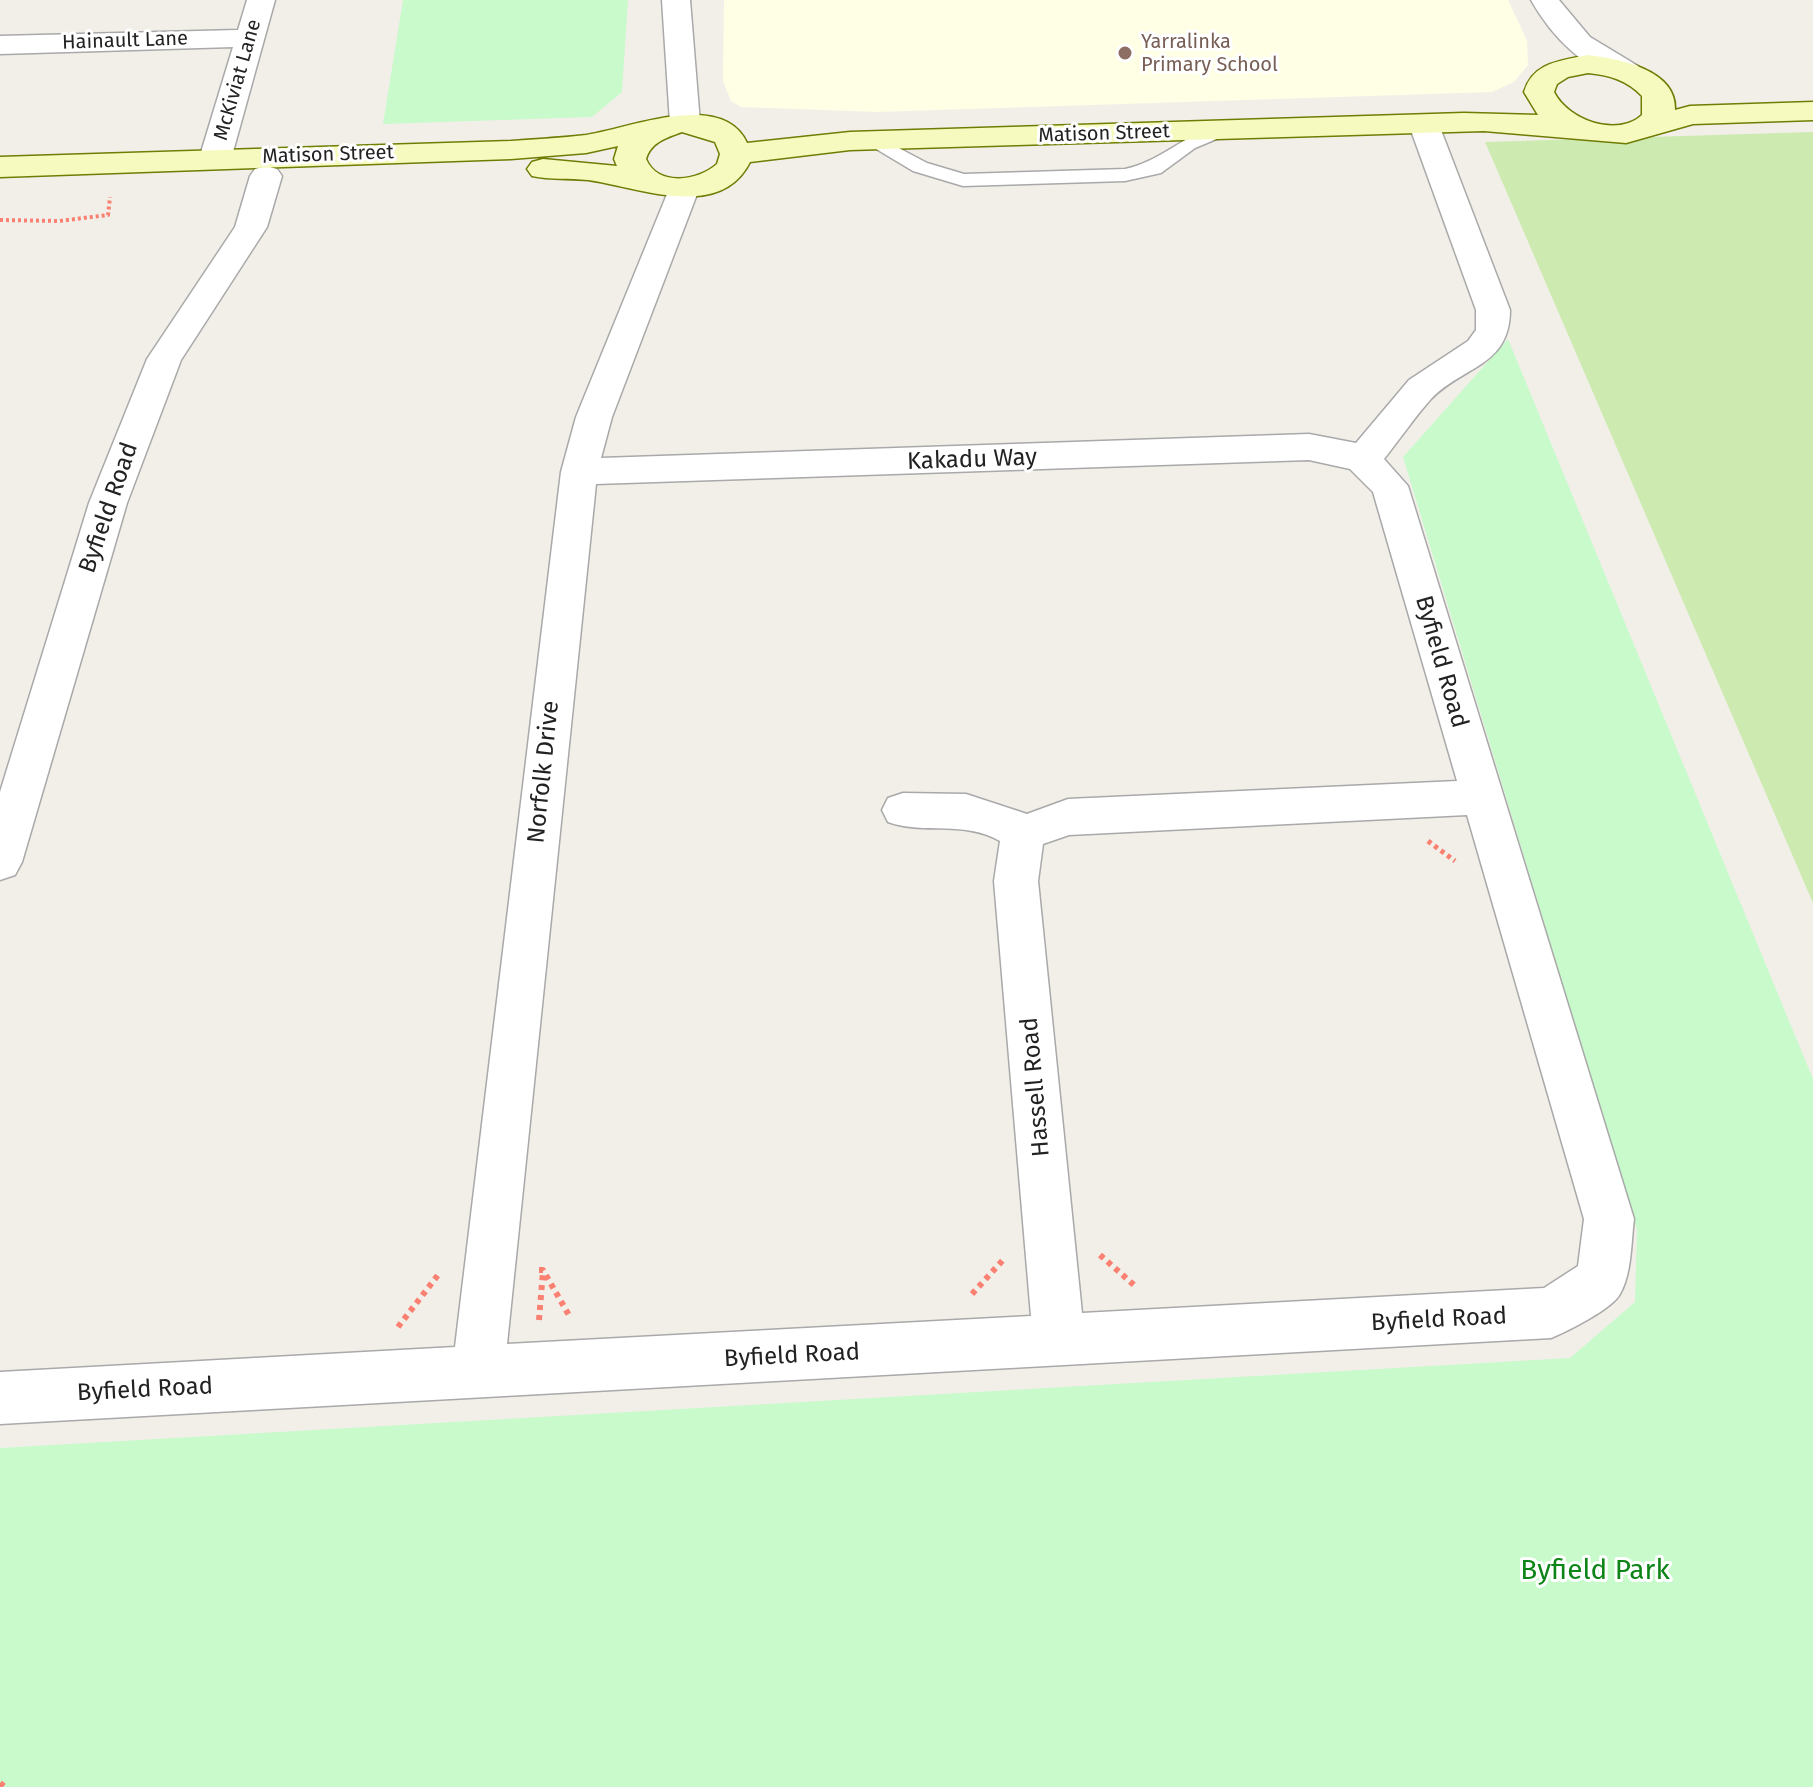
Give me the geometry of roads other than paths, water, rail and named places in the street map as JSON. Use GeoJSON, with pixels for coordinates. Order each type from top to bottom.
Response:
{"type":"FeatureCollection","features":[{"type":"Feature","properties":{"kind":"street","name":"McKiviat Lane"},"geometry":{"type":"LineString","coordinates":[[215,159],[261,0]]}},
{"type":"Feature","properties":{"kind":"street"},"geometry":{"type":"LineString","coordinates":[[670,126],[676,0]]}},
{"type":"Feature","properties":{"kind":"street"},"geometry":{"type":"LineString","coordinates":[[1545,0],[1559,27],[1592,54],[1635,76],[1671,93],[1716,105],[1769,112]]}},
{"type":"Feature","properties":{"kind":"street"},"geometry":{"type":"LineString","coordinates":[[1559,27],[1560,48],[1545,79],[1541,101],[1550,113],[1583,130]]}},
{"type":"Feature","properties":{"kind":"street","name":"Hainault Lane"},"geometry":{"type":"LineString","coordinates":[[0,45],[250,38]]}},
{"type":"Feature","properties":{"kind":"street","name":"Matison Street"},"geometry":{"type":"LineString","coordinates":[[1473,120],[1517,101],[1545,79],[1569,66],[1588,64],[1635,76]]}},
{"type":"Feature","properties":{"kind":"street"},"geometry":{"type":"LineString","coordinates":[[1635,76],[1662,102],[1661,113],[1655,123],[1642,131]]}},
{"type":"Feature","properties":{"kind":"street"},"geometry":{"type":"LineString","coordinates":[[1642,131],[1690,115],[1813,111]]}},
{"type":"Feature","properties":{"kind":"street","name":"Matison Street"},"geometry":{"type":"LineString","coordinates":[[736,154],[872,141],[1424,125],[1473,120],[1537,122],[1614,134],[1642,131]]}},
{"type":"Feature","properties":{"kind":"street"},"geometry":{"type":"LineString","coordinates":[[1363,460],[1421,388],[1480,349],[1493,331],[1493,310],[1424,125]]}},
{"type":"Feature","properties":{"kind":"street"},"geometry":{"type":"LineString","coordinates":[[670,126],[714,128],[728,136],[736,154],[731,170],[719,179],[683,189],[664,188],[640,179],[630,169],[628,158],[640,136],[670,126]]}},
{"type":"Feature","properties":{"kind":"street","name":"Matison Street"},"geometry":{"type":"LineString","coordinates":[[0,167],[541,148],[586,144],[670,126]]}},
{"type":"Feature","properties":{"kind":"street","name":"Matison Street"},"geometry":{"type":"LineString","coordinates":[[0,187],[518,169],[584,170],[640,179]]}},
{"type":"Feature","properties":{"kind":"street","name":"Byfield Road"},"geometry":{"type":"LineString","coordinates":[[0,862],[8,808],[108,503],[158,373],[164,359],[251,227],[266,176]]}},
{"type":"Feature","properties":{"kind":"street","name":"Norfolk Drive"},"geometry":{"type":"LineString","coordinates":[[478,1372],[579,472],[594,417],[683,189]]}},
{"type":"Feature","properties":{"kind":"street","name":"Kakadu Way"},"geometry":{"type":"LineString","coordinates":[[579,472],[1309,447],[1337,450],[1363,460]]}},
{"type":"Feature","properties":{"kind":"street","name":"Byfield Road"},"geometry":{"type":"LineString","coordinates":[[0,1398],[1551,1313],[1601,1280],[1609,1219],[1480,797],[1390,486],[1363,460]]}},
{"type":"Feature","properties":{"kind":"street"},"geometry":{"type":"LineString","coordinates":[[903,810],[959,808],[984,812],[1023,833],[1068,817],[1480,797]]}},
{"type":"Feature","properties":{"kind":"street","name":"Hassell Road"},"geometry":{"type":"LineString","coordinates":[[1023,833],[1016,881],[1059,1342]]}},
{"type":"Feature","properties":{"kind":"lane"},"geometry":{"type":"LineString","coordinates":[[872,141],[920,167],[963,180],[1125,175],[1154,169],[1188,144],[1220,131]]}},
{"type":"Feature","properties":{"kind":"place","name":"Yarralinka Primary School"},"geometry":{"type":"Point","coordinates":[1125,53]}},
{"type":"Feature","properties":{"kind":"park label","name":"Byfield Park"},"geometry":{"type":"Point","coordinates":[1595,1571]}}]}
